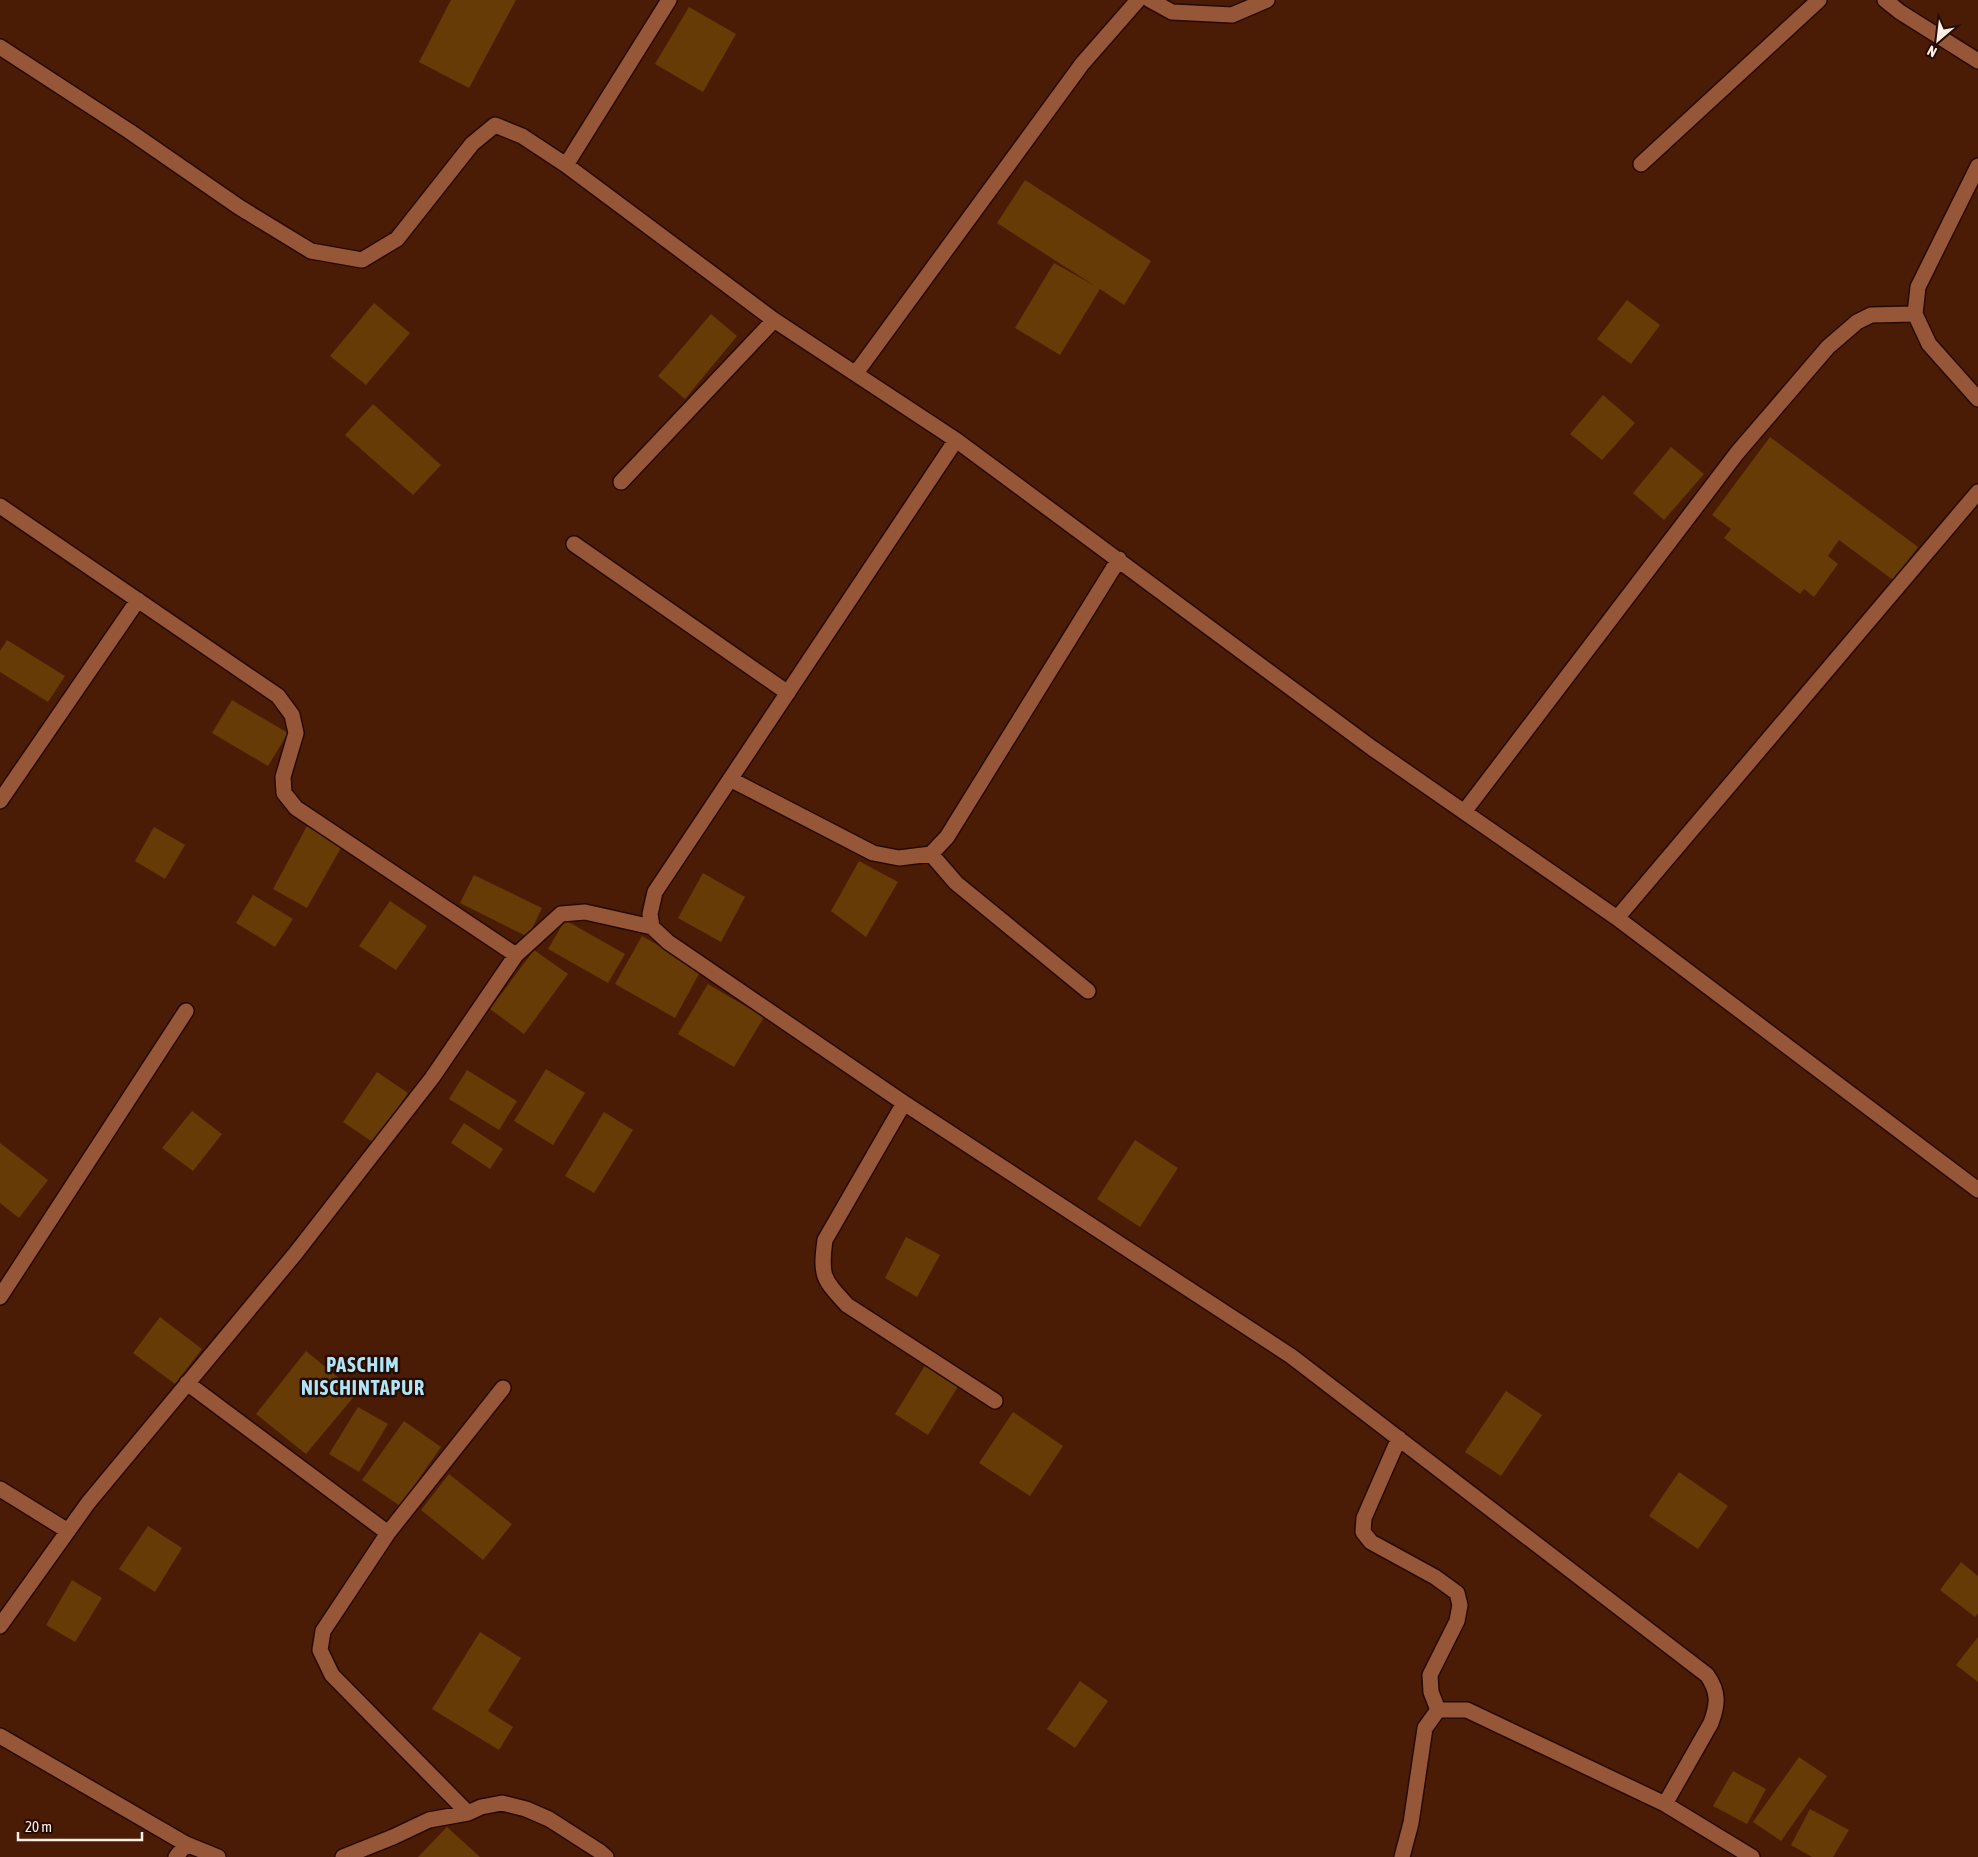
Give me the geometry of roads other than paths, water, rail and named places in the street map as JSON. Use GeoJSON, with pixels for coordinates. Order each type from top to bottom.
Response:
{"type":"FeatureCollection","features":[{"type":"Feature","properties":{"kind":"street"},"geometry":{"type":"LineString","coordinates":[[566,166],[670,0]]}},
{"type":"Feature","properties":{"kind":"street"},"geometry":{"type":"LineString","coordinates":[[856,373],[1082,64],[1138,0]]}},
{"type":"Feature","properties":{"kind":"street"},"geometry":{"type":"LineString","coordinates":[[1150,0],[1172,12],[1232,15],[1267,0]]}},
{"type":"Feature","properties":{"kind":"street"},"geometry":{"type":"LineString","coordinates":[[1641,164],[1819,0]]}},
{"type":"Feature","properties":{"kind":"street"},"geometry":{"type":"LineString","coordinates":[[1885,0],[1900,12],[1978,61]]}},
{"type":"Feature","properties":{"kind":"street"},"geometry":{"type":"LineString","coordinates":[[0,46],[239,207],[311,251],[362,260],[397,239],[472,144],[495,125],[522,136],[566,166],[774,320],[956,440],[1372,748],[1617,918],[1978,1190]]}},
{"type":"Feature","properties":{"kind":"street"},"geometry":{"type":"LineString","coordinates":[[1978,166],[1918,287],[1915,314],[1929,344],[1978,399]]}},
{"type":"Feature","properties":{"kind":"street"},"geometry":{"type":"LineString","coordinates":[[1464,812],[1737,453],[1828,347],[1858,322],[1872,315],[1915,314]]}},
{"type":"Feature","properties":{"kind":"street"},"geometry":{"type":"LineString","coordinates":[[621,482],[774,320]]}},
{"type":"Feature","properties":{"kind":"street"},"geometry":{"type":"LineString","coordinates":[[652,927],[650,914],[655,892],[956,440]]}},
{"type":"Feature","properties":{"kind":"street"},"geometry":{"type":"LineString","coordinates":[[1617,918],[1978,492]]}},
{"type":"Feature","properties":{"kind":"street"},"geometry":{"type":"LineString","coordinates":[[0,506],[278,696],[292,715],[296,733],[283,777],[284,793],[296,808],[516,954]]}},
{"type":"Feature","properties":{"kind":"street"},"geometry":{"type":"LineString","coordinates":[[574,544],[788,693]]}},
{"type":"Feature","properties":{"kind":"street"},"geometry":{"type":"LineString","coordinates":[[730,779],[873,852],[899,858],[931,854],[947,837],[1119,560]]}},
{"type":"Feature","properties":{"kind":"street"},"geometry":{"type":"LineString","coordinates":[[0,801],[138,600]]}},
{"type":"Feature","properties":{"kind":"street"},"geometry":{"type":"LineString","coordinates":[[931,854],[956,884],[1088,991]]}},
{"type":"Feature","properties":{"kind":"street"},"geometry":{"type":"LineString","coordinates":[[0,1626],[88,1503],[295,1254],[432,1078],[516,954],[562,914],[585,912],[652,927],[676,947],[904,1103],[1291,1356],[1707,1675],[1714,1686],[1716,1709],[1711,1723],[1665,1804]]}},
{"type":"Feature","properties":{"kind":"street"},"geometry":{"type":"LineString","coordinates":[[0,1297],[186,1011]]}},
{"type":"Feature","properties":{"kind":"street"},"geometry":{"type":"LineString","coordinates":[[904,1103],[825,1240],[822,1264],[828,1285],[847,1305],[995,1401]]}},
{"type":"Feature","properties":{"kind":"street"},"geometry":{"type":"LineString","coordinates":[[187,1383],[388,1533]]}},
{"type":"Feature","properties":{"kind":"street"},"geometry":{"type":"LineString","coordinates":[[468,1813],[332,1675],[320,1650],[324,1631],[388,1533],[503,1388]]}},
{"type":"Feature","properties":{"kind":"street"},"geometry":{"type":"LineString","coordinates":[[1400,1438],[1364,1518],[1363,1532],[1371,1542],[1435,1577],[1457,1593],[1460,1605],[1457,1621],[1430,1676],[1431,1692],[1438,1710]]}},
{"type":"Feature","properties":{"kind":"street"},"geometry":{"type":"LineString","coordinates":[[0,1489],[68,1531]]}},
{"type":"Feature","properties":{"kind":"street"},"geometry":{"type":"LineString","coordinates":[[1438,1710],[1467,1710],[1665,1804],[1752,1857]]}},
{"type":"Feature","properties":{"kind":"street"},"geometry":{"type":"LineString","coordinates":[[1402,1857],[1411,1823],[1425,1728],[1438,1710]]}},
{"type":"Feature","properties":{"kind":"street"},"geometry":{"type":"LineString","coordinates":[[0,1736],[186,1844],[218,1857]]}},
{"type":"Feature","properties":{"kind":"street"},"geometry":{"type":"LineString","coordinates":[[343,1857],[429,1820],[468,1813],[481,1807],[502,1803],[526,1809],[549,1820],[600,1851],[606,1857]]}},
{"type":"Feature","properties":{"kind":"street"},"geometry":{"type":"LineString","coordinates":[[176,1857],[186,1844]]}},
{"type":"Feature","properties":{"kind":"district","name":"PASCHIM NISCHINTAPUR"},"geometry":{"type":"Point","coordinates":[363,1376]}}]}
